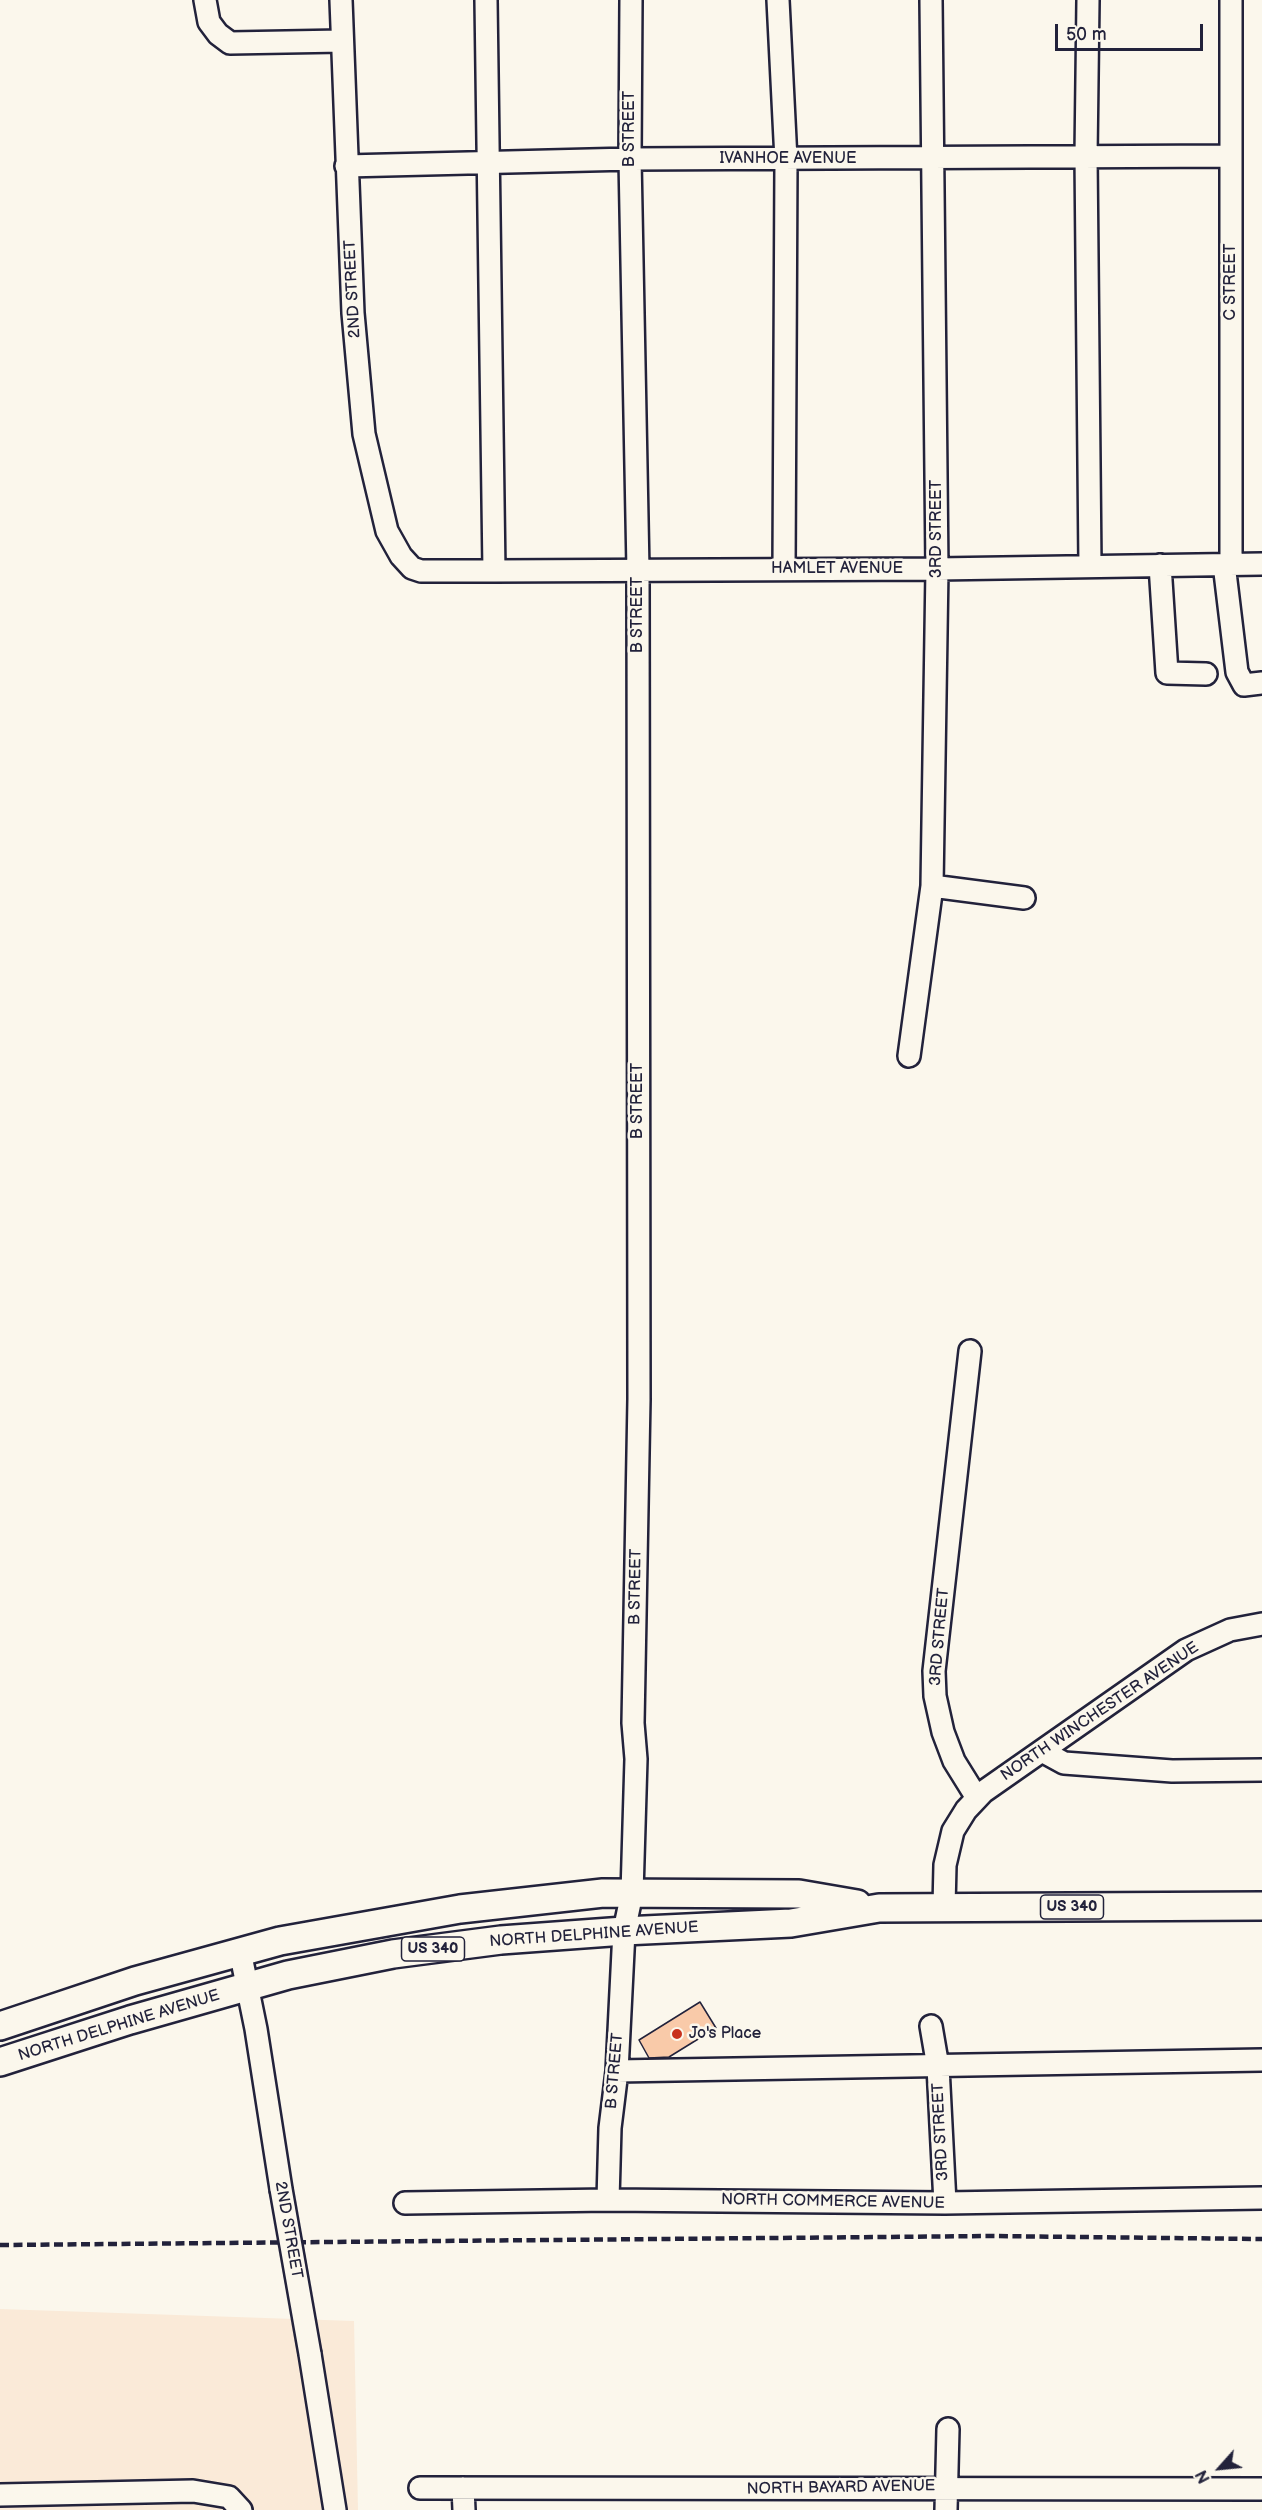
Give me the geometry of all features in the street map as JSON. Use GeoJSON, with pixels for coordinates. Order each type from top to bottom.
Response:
{"type":"FeatureCollection","features":[{"type":"Feature","properties":{"kind":"main road","name":"NORTH DELPHINE AVENUE"},"geometry":{"type":"LineString","coordinates":[[0,2026],[135,1981],[240,1951],[367,1924],[460,1909],[603,1893],[799,1894],[879,1908]]}},
{"type":"Feature","properties":{"kind":"main road","name":"NORTH DELPHINE AVENUE"},"geometry":{"type":"LineString","coordinates":[[0,2062],[130,2020],[288,1975],[393,1954],[501,1940],[791,1923],[879,1908],[1262,1906]]}},
{"type":"Feature","properties":{"kind":"street"},"geometry":{"type":"LineString","coordinates":[[205,0],[210,22],[218,34],[230,43],[342,41]]}},
{"type":"Feature","properties":{"kind":"street","name":"2ND STREET"},"geometry":{"type":"LineString","coordinates":[[341,0],[353,313],[364,434],[387,531],[400,556],[412,567]]}},
{"type":"Feature","properties":{"kind":"street"},"geometry":{"type":"LineString","coordinates":[[486,0],[486,164],[494,571]]}},
{"type":"Feature","properties":{"kind":"street","name":"B STREET"},"geometry":{"type":"LineString","coordinates":[[608,2200],[610,2128],[616,2071],[624,1931],[632,1893],[636,1759],[633,1723],[639,1399],[638,570],[630,159],[631,0]]}},
{"type":"Feature","properties":{"kind":"street"},"geometry":{"type":"LineString","coordinates":[[778,0],[786,160],[784,569]]}},
{"type":"Feature","properties":{"kind":"street","name":"3RD STREET"},"geometry":{"type":"LineString","coordinates":[[909,1056],[932,886],[937,569],[931,0]]}},
{"type":"Feature","properties":{"kind":"street"},"geometry":{"type":"LineString","coordinates":[[1089,0],[1086,156],[1090,566]]}},
{"type":"Feature","properties":{"kind":"street","name":"C STREET"},"geometry":{"type":"LineString","coordinates":[[1231,0],[1227,564],[1237,672],[1244,685],[1262,683]]}},
{"type":"Feature","properties":{"kind":"street","name":"IVANHOE AVENUE"},"geometry":{"type":"LineString","coordinates":[[346,166],[630,159],[1231,156]]}},
{"type":"Feature","properties":{"kind":"street","name":"HAMLET AVENUE"},"geometry":{"type":"LineString","coordinates":[[412,567],[421,571],[494,571],[937,569],[1262,564]]}},
{"type":"Feature","properties":{"kind":"street"},"geometry":{"type":"LineString","coordinates":[[1160,565],[1167,673],[1206,674]]}},
{"type":"Feature","properties":{"kind":"street"},"geometry":{"type":"LineString","coordinates":[[932,886],[1024,898]]}},
{"type":"Feature","properties":{"kind":"street","name":"3RD STREET"},"geometry":{"type":"LineString","coordinates":[[970,1351],[934,1671],[935,1696],[943,1732],[954,1761],[977,1798]]}},
{"type":"Feature","properties":{"kind":"street","name":"NORTH WINCHESTER AVENUE"},"geometry":{"type":"LineString","coordinates":[[977,1798],[1186,1650],[1223,1632],[1262,1624]]}},
{"type":"Feature","properties":{"kind":"street"},"geometry":{"type":"LineString","coordinates":[[1042,1751],[1064,1763],[1172,1772],[1262,1770]]}},
{"type":"Feature","properties":{"kind":"street"},"geometry":{"type":"LineString","coordinates":[[944,1907],[945,1865],[953,1831],[966,1810],[977,1798]]}},
{"type":"Feature","properties":{"kind":"street","name":"2ND STREET"},"geometry":{"type":"LineString","coordinates":[[240,1951],[256,2029],[335,2510]]}},
{"type":"Feature","properties":{"kind":"street","name":"3RD STREET"},"geometry":{"type":"LineString","coordinates":[[931,2026],[938,2067],[945,2203]]}},
{"type":"Feature","properties":{"kind":"street"},"geometry":{"type":"LineString","coordinates":[[616,2071],[1262,2060]]}},
{"type":"Feature","properties":{"kind":"street","name":"NORTH COMMERCE AVENUE"},"geometry":{"type":"LineString","coordinates":[[405,2204],[608,2200],[945,2203],[1262,2198]]}},
{"type":"Feature","properties":{"kind":"street"},"geometry":{"type":"LineString","coordinates":[[946,2510],[948,2429]]}},
{"type":"Feature","properties":{"kind":"street","name":"NORTH BAYARD AVENUE"},"geometry":{"type":"LineString","coordinates":[[420,2488],[1262,2489]]}},
{"type":"Feature","properties":{"kind":"street"},"geometry":{"type":"LineString","coordinates":[[463,2488],[464,2510]]}},
{"type":"Feature","properties":{"kind":"street"},"geometry":{"type":"LineString","coordinates":[[0,2495],[193,2491],[229,2497],[241,2510]]}},
{"type":"Feature","properties":{"kind":"shaded area"},"geometry":{"type":"Polygon","coordinates":[[[0,2309],[354,2321],[358,2510],[0,2510],[0,2309]]]}},
{"type":"Feature","properties":{"kind":"building"},"geometry":{"type":"Polygon","coordinates":[[[700,2002],[716,2028],[669,2057],[649,2058],[639,2040],[700,2002]]]}},
{"type":"Feature","properties":{"kind":"railway"},"geometry":{"type":"LineString","coordinates":[[0,2245],[989,2236],[1262,2239]]}},
{"type":"Feature","properties":{"kind":"place","name":"Jo's Place"},"geometry":{"type":"Point","coordinates":[677,2034]}}]}
